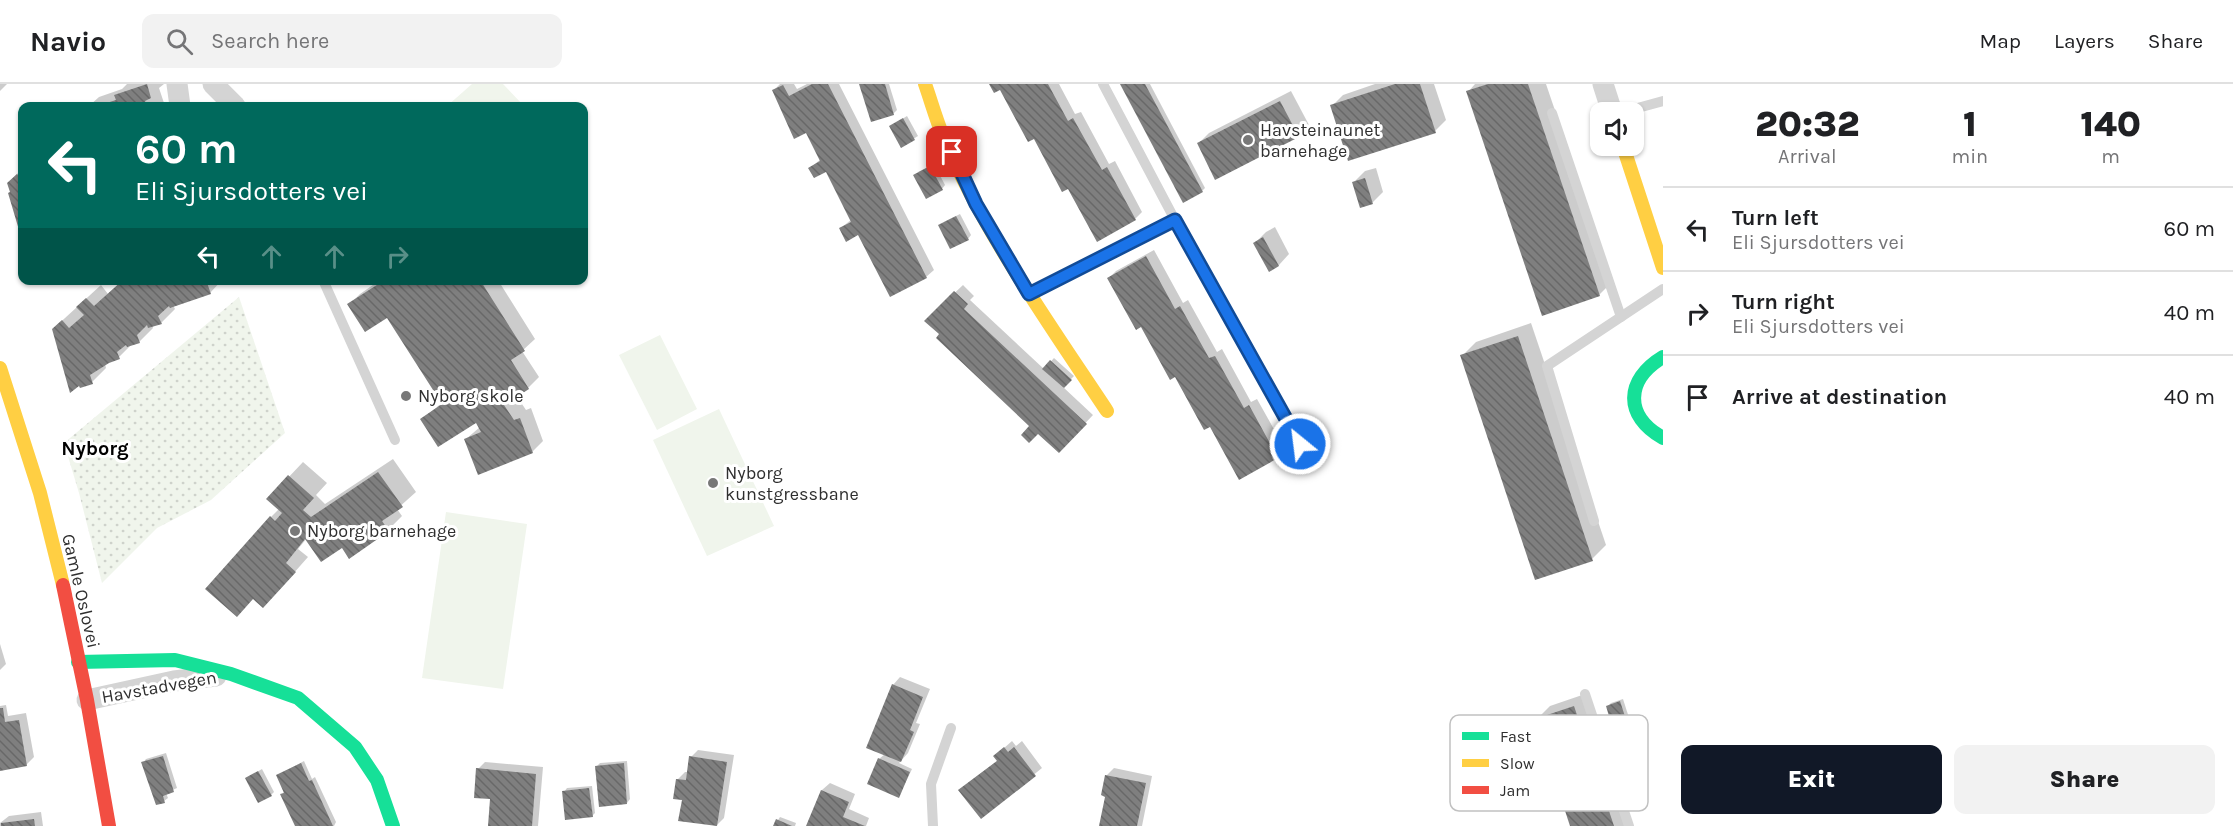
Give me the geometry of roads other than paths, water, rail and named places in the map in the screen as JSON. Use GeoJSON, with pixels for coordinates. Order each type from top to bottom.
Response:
{"type":"FeatureCollection","features":[{"type":"Feature","properties":{"kind":"street"},"geometry":{"type":"LineString","coordinates":[[177,84],[179,102]]}},
{"type":"Feature","properties":{"kind":"street"},"geometry":{"type":"LineString","coordinates":[[213,84],[231,102]]}},
{"type":"Feature","properties":{"kind":"street"},"geometry":{"type":"LineString","coordinates":[[925,84],[944,135],[976,204],[1029,294],[1107,411]]}},
{"type":"Feature","properties":{"kind":"street"},"geometry":{"type":"LineString","coordinates":[[1603,84],[1609,102]]}},
{"type":"Feature","properties":{"kind":"street"},"geometry":{"type":"LineString","coordinates":[[1626,156],[1663,268]]}},
{"type":"Feature","properties":{"kind":"street"},"geometry":{"type":"LineString","coordinates":[[1663,357],[1654,361],[1643,371],[1636,383],[1634,398],[1635,410],[1642,423],[1653,434],[1663,438]]}},
{"type":"Feature","properties":{"kind":"street","name":"Gamle Oslovei"},"geometry":{"type":"LineString","coordinates":[[0,368],[40,493],[65,594],[87,700],[109,826]]}},
{"type":"Feature","properties":{"kind":"street","name":"Havstadvegen"},"geometry":{"type":"LineString","coordinates":[[78,662],[174,660],[231,674],[298,698],[355,747],[376,780],[393,826]]}},
{"type":"Feature","properties":{"kind":"street","name":"Havstadvegen"},"geometry":{"type":"LineString","coordinates":[[87,700],[174,681],[231,674]]}},
{"type":"Feature","properties":{"kind":"lane"},"geometry":{"type":"LineString","coordinates":[[1103,84],[1175,220],[1300,444]]}},
{"type":"Feature","properties":{"kind":"lane"},"geometry":{"type":"LineString","coordinates":[[1644,106],[1663,101]]}},
{"type":"Feature","properties":{"kind":"lane"},"geometry":{"type":"LineString","coordinates":[[1552,113],[1621,317]]}},
{"type":"Feature","properties":{"kind":"lane"},"geometry":{"type":"LineString","coordinates":[[1029,294],[1175,220]]}},
{"type":"Feature","properties":{"kind":"lane"},"geometry":{"type":"LineString","coordinates":[[325,285],[395,440]]}},
{"type":"Feature","properties":{"kind":"lane"},"geometry":{"type":"LineString","coordinates":[[1594,521],[1546,366],[1663,288]]}},
{"type":"Feature","properties":{"kind":"lane"},"geometry":{"type":"LineString","coordinates":[[1585,694],[1592,715]]}},
{"type":"Feature","properties":{"kind":"lane"},"geometry":{"type":"LineString","coordinates":[[933,826],[931,784],[951,729]]}},
{"type":"Feature","properties":{"kind":"lane"},"geometry":{"type":"LineString","coordinates":[[1624,811],[1629,826]]}},
{"type":"Feature","properties":{"kind":"place","name":"Havsteinaunet barnehage"},"geometry":{"type":"Point","coordinates":[1248,140]}},
{"type":"Feature","properties":{"kind":"place","name":"Nyborg skole"},"geometry":{"type":"Point","coordinates":[406,396]}},
{"type":"Feature","properties":{"kind":"place","name":"Nyborg kunstgressbane"},"geometry":{"type":"Point","coordinates":[713,483]}},
{"type":"Feature","properties":{"kind":"place","name":"Nyborg barnehage"},"geometry":{"type":"Point","coordinates":[295,531]}},
{"type":"Feature","properties":{"kind":"district","name":"Nyborg"},"geometry":{"type":"Point","coordinates":[95,448]}}]}
